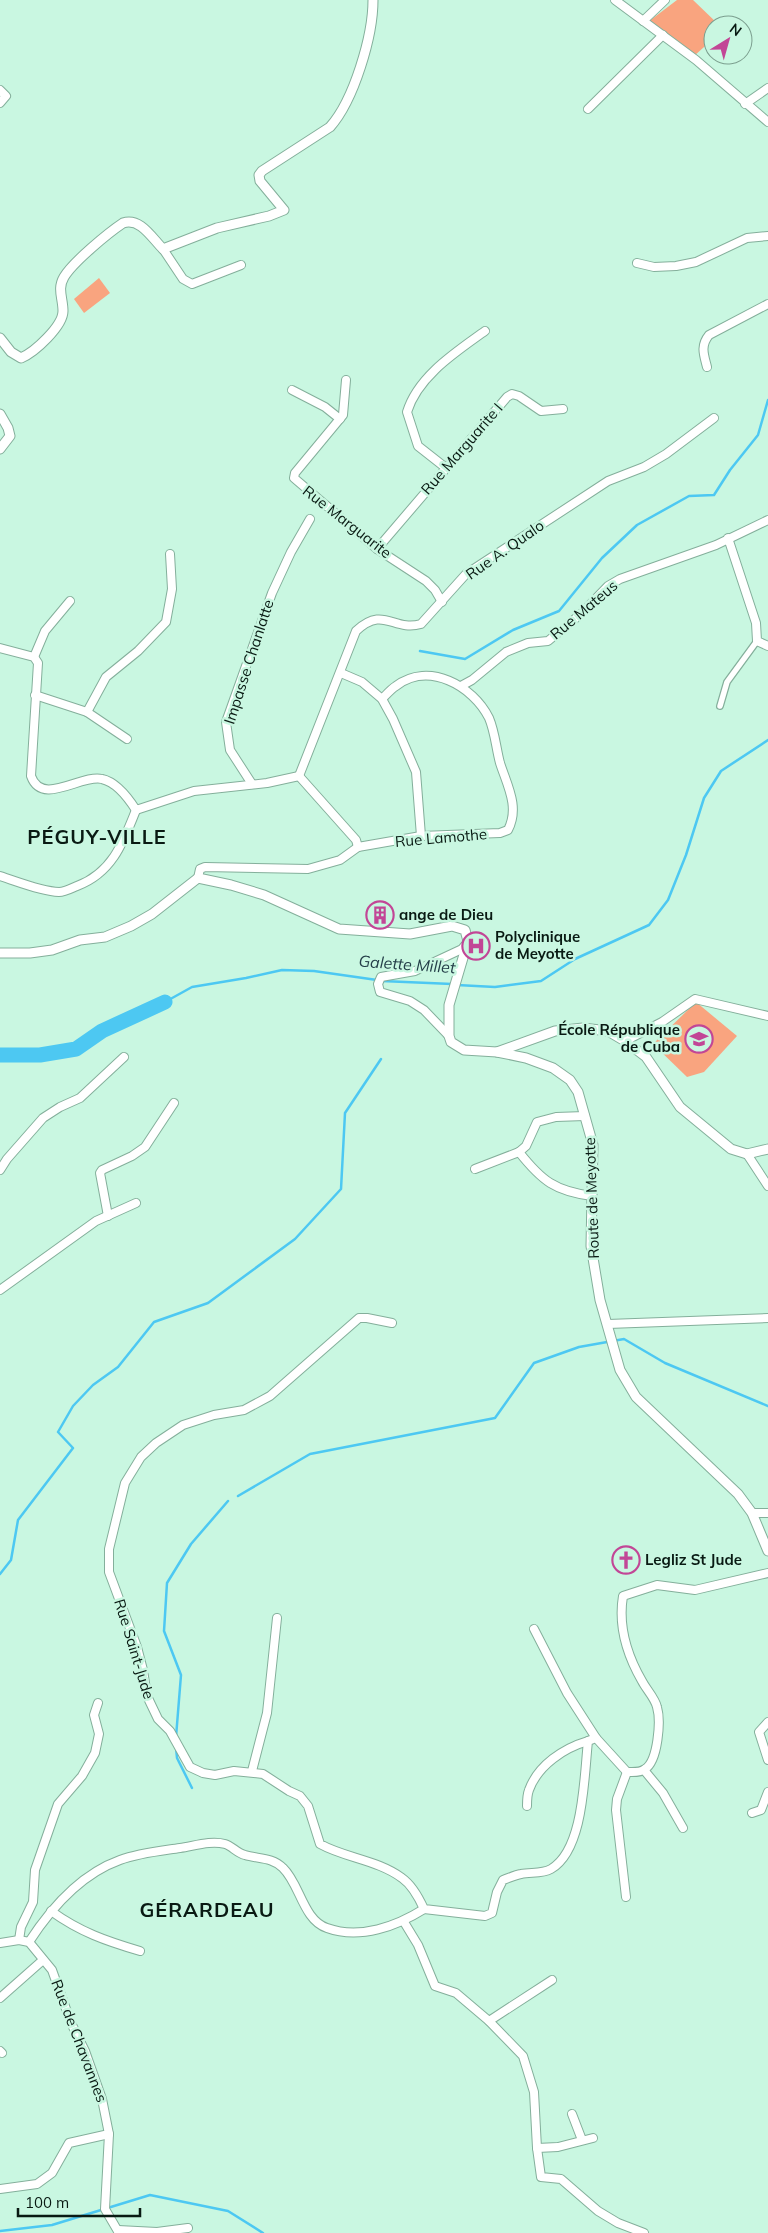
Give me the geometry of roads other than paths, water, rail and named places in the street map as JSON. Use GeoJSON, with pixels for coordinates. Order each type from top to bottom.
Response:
{"type":"FeatureCollection","features":[{"type":"Feature","properties":{"kind":"street"},"geometry":{"type":"LineString","coordinates":[[163,249],[217,228],[270,216],[284,210],[260,180],[259,175],[262,171],[330,127],[337,120],[370,41],[373,0]]}},
{"type":"Feature","properties":{"kind":"street"},"geometry":{"type":"LineString","coordinates":[[615,0],[663,35],[768,122]]}},
{"type":"Feature","properties":{"kind":"street"},"geometry":{"type":"LineString","coordinates":[[643,21],[665,0]]}},
{"type":"Feature","properties":{"kind":"street"},"geometry":{"type":"LineString","coordinates":[[588,110],[663,35]]}},
{"type":"Feature","properties":{"kind":"street"},"geometry":{"type":"LineString","coordinates":[[745,104],[768,88]]}},
{"type":"Feature","properties":{"kind":"street"},"geometry":{"type":"LineString","coordinates":[[0,90],[6,96],[0,103]]}},
{"type":"Feature","properties":{"kind":"street"},"geometry":{"type":"LineString","coordinates":[[0,338],[11,352],[21,358],[51,334],[62,319],[63,309],[60,295],[63,278],[72,267],[123,223],[129,220],[139,224],[163,249],[183,279],[192,284],[241,265]]}},
{"type":"Feature","properties":{"kind":"street"},"geometry":{"type":"LineString","coordinates":[[637,263],[654,267],[676,266],[696,262],[747,238],[768,236]]}},
{"type":"Feature","properties":{"kind":"street"},"geometry":{"type":"LineString","coordinates":[[707,367],[702,350],[704,341],[709,336],[768,304]]}},
{"type":"Feature","properties":{"kind":"street"},"geometry":{"type":"LineString","coordinates":[[446,468],[418,446],[408,412],[410,405],[440,366],[485,332]]}},
{"type":"Feature","properties":{"kind":"street","name":"Rue Marguarite"},"geometry":{"type":"LineString","coordinates":[[346,380],[344,410],[340,419],[295,473],[294,478],[377,549],[426,581],[435,590],[442,602]]}},
{"type":"Feature","properties":{"kind":"street"},"geometry":{"type":"LineString","coordinates":[[292,390],[325,407],[340,419]]}},
{"type":"Feature","properties":{"kind":"street","name":"Rue Marguarite I"},"geometry":{"type":"LineString","coordinates":[[377,549],[507,397],[512,394],[519,396],[541,411],[564,409]]}},
{"type":"Feature","properties":{"kind":"street"},"geometry":{"type":"LineString","coordinates":[[0,414],[10,436],[0,449]]}},
{"type":"Feature","properties":{"kind":"street","name":"Rue A. Qualo"},"geometry":{"type":"LineString","coordinates":[[299,776],[356,632],[365,623],[380,619],[413,626],[421,624],[466,574],[608,481],[644,468],[714,418]]}},
{"type":"Feature","properties":{"kind":"street","name":"Impasse Chanlatte"},"geometry":{"type":"LineString","coordinates":[[252,784],[230,750],[226,722],[272,593],[291,552],[310,519]]}},
{"type":"Feature","properties":{"kind":"street","name":"Rue Mateus"},"geometry":{"type":"LineString","coordinates":[[461,686],[472,680],[506,652],[528,643],[548,641],[582,613],[608,586],[620,579],[716,545],[768,520]]}},
{"type":"Feature","properties":{"kind":"street"},"geometry":{"type":"LineString","coordinates":[[720,706],[727,682],[757,641],[756,623],[728,538]]}},
{"type":"Feature","properties":{"kind":"street"},"geometry":{"type":"LineString","coordinates":[[87,712],[106,677],[138,651],[166,622],[172,589],[170,554]]}},
{"type":"Feature","properties":{"kind":"street"},"geometry":{"type":"LineString","coordinates":[[34,657],[45,631],[70,601]]}},
{"type":"Feature","properties":{"kind":"street"},"geometry":{"type":"LineString","coordinates":[[757,641],[768,646]]}},
{"type":"Feature","properties":{"kind":"street"},"geometry":{"type":"LineString","coordinates":[[0,648],[34,657],[38,663],[32,776],[34,783],[38,787],[55,790],[84,780],[101,778],[110,782],[119,790],[136,810]]}},
{"type":"Feature","properties":{"kind":"street"},"geometry":{"type":"LineString","coordinates":[[341,673],[362,682],[382,699],[407,748],[416,772],[421,836]]}},
{"type":"Feature","properties":{"kind":"street","name":"Rue Lamothe"},"geometry":{"type":"LineString","coordinates":[[0,953],[30,954],[52,950],[80,940],[105,937],[131,926],[152,914],[198,878],[200,869],[205,867],[308,869],[340,860],[358,847],[421,836],[500,833],[508,830],[511,824],[513,804],[497,751],[493,730],[480,702],[461,686],[438,677],[416,677],[396,686],[382,699]]}},
{"type":"Feature","properties":{"kind":"street"},"geometry":{"type":"LineString","coordinates":[[35,695],[87,712],[127,739]]}},
{"type":"Feature","properties":{"kind":"street"},"geometry":{"type":"LineString","coordinates":[[0,876],[61,892],[98,876],[108,867],[121,846],[136,810],[194,791],[299,776],[356,840],[358,847]]}},
{"type":"Feature","properties":{"kind":"street"},"geometry":{"type":"LineString","coordinates":[[198,878],[264,895],[339,929],[410,934],[456,926],[465,930],[468,941],[449,1006],[449,1036]]}},
{"type":"Feature","properties":{"kind":"street"},"geometry":{"type":"LineString","coordinates":[[449,1036],[424,1010],[410,1001],[380,992],[378,984],[381,976],[415,971],[462,949],[468,941]]}},
{"type":"Feature","properties":{"kind":"street"},"geometry":{"type":"LineString","coordinates":[[625,1041],[662,1022],[695,999],[768,1016]]}},
{"type":"Feature","properties":{"kind":"street"},"geometry":{"type":"LineString","coordinates":[[497,1052],[555,1031],[584,1028],[608,1031],[646,1057],[680,1107],[731,1149],[747,1154],[768,1149]]}},
{"type":"Feature","properties":{"kind":"street","name":"Route de Meyotte"},"geometry":{"type":"LineString","coordinates":[[449,1036],[451,1042],[464,1050],[497,1052],[526,1058],[553,1068],[570,1080],[578,1092],[593,1145],[591,1246],[600,1300],[620,1370],[636,1397],[738,1494],[752,1513],[768,1551]]}},
{"type":"Feature","properties":{"kind":"street"},"geometry":{"type":"LineString","coordinates":[[0,1170],[7,1159],[43,1118],[60,1106],[80,1098],[124,1057]]}},
{"type":"Feature","properties":{"kind":"street"},"geometry":{"type":"LineString","coordinates":[[108,1216],[100,1173],[102,1170],[132,1156],[145,1147],[174,1103]]}},
{"type":"Feature","properties":{"kind":"street"},"geometry":{"type":"LineString","coordinates":[[475,1168],[519,1152],[526,1146],[537,1122],[556,1117],[584,1116]]}},
{"type":"Feature","properties":{"kind":"street"},"geometry":{"type":"LineString","coordinates":[[519,1152],[542,1178],[574,1194],[592,1196]]}},
{"type":"Feature","properties":{"kind":"street"},"geometry":{"type":"LineString","coordinates":[[747,1154],[768,1186]]}},
{"type":"Feature","properties":{"kind":"street"},"geometry":{"type":"LineString","coordinates":[[0,1290],[76,1234],[136,1203]]}},
{"type":"Feature","properties":{"kind":"street","name":"Rue Saint-Jude"},"geometry":{"type":"LineString","coordinates":[[392,1323],[359,1318],[270,1396],[244,1410],[214,1415],[182,1425],[140,1457],[124,1483],[109,1549],[109,1572],[139,1655],[147,1696],[158,1719],[170,1730],[190,1767],[203,1773],[215,1775],[234,1771],[252,1771],[263,1774],[300,1796],[308,1806],[320,1844],[332,1851],[401,1877],[418,1896],[424,1909]]}},
{"type":"Feature","properties":{"kind":"street"},"geometry":{"type":"LineString","coordinates":[[608,1324],[768,1318]]}},
{"type":"Feature","properties":{"kind":"street"},"geometry":{"type":"LineString","coordinates":[[752,1513],[768,1513]]}},
{"type":"Feature","properties":{"kind":"street"},"geometry":{"type":"LineString","coordinates":[[627,1772],[644,1770],[653,1761],[659,1725],[657,1706],[632,1661],[624,1635],[620,1612],[622,1596],[657,1585],[695,1590],[768,1573]]}},
{"type":"Feature","properties":{"kind":"street"},"geometry":{"type":"LineString","coordinates":[[252,1771],[267,1713],[276,1618]]}},
{"type":"Feature","properties":{"kind":"street"},"geometry":{"type":"LineString","coordinates":[[534,1629],[592,1739],[627,1772]]}},
{"type":"Feature","properties":{"kind":"street"},"geometry":{"type":"LineString","coordinates":[[19,1940],[21,1927],[33,1902],[35,1870],[58,1804],[82,1776],[95,1753],[99,1734],[94,1715],[98,1703]]}},
{"type":"Feature","properties":{"kind":"street"},"geometry":{"type":"LineString","coordinates":[[768,1722],[759,1732],[768,1760]]}},
{"type":"Feature","properties":{"kind":"street"},"geometry":{"type":"LineString","coordinates":[[527,1806],[528,1790],[545,1765],[573,1746],[592,1739]]}},
{"type":"Feature","properties":{"kind":"street"},"geometry":{"type":"LineString","coordinates":[[0,1943],[19,1940],[29,1942],[51,1911],[81,1883],[103,1867],[122,1859],[154,1852],[213,1843],[226,1844],[246,1856],[272,1860],[284,1868],[314,1920],[326,1928],[344,1931],[368,1931],[404,1922],[424,1909],[484,1916],[492,1913],[497,1892],[503,1880],[520,1874],[550,1870],[562,1860],[572,1845],[579,1824],[592,1739]]}},
{"type":"Feature","properties":{"kind":"street"},"geometry":{"type":"LineString","coordinates":[[644,1770],[663,1793],[683,1828]]}},
{"type":"Feature","properties":{"kind":"street"},"geometry":{"type":"LineString","coordinates":[[626,1897],[616,1810],[617,1799],[627,1772]]}},
{"type":"Feature","properties":{"kind":"street"},"geometry":{"type":"LineString","coordinates":[[752,1813],[761,1810],[768,1792]]}},
{"type":"Feature","properties":{"kind":"street"},"geometry":{"type":"LineString","coordinates":[[51,1911],[70,1924],[103,1940],[140,1951]]}},
{"type":"Feature","properties":{"kind":"street"},"geometry":{"type":"LineString","coordinates":[[404,1922],[418,1945],[435,1986],[456,1993],[488,2021],[523,2056],[534,2092],[537,2148],[541,2177],[545,2179],[561,2178],[598,2211],[618,2223],[644,2233]]}},
{"type":"Feature","properties":{"kind":"street","name":"Rue de Chavannes"},"geometry":{"type":"LineString","coordinates":[[29,1942],[52,1970],[70,2023],[85,2051],[102,2099],[109,2134],[105,2209],[118,2232]]}},
{"type":"Feature","properties":{"kind":"street"},"geometry":{"type":"LineString","coordinates":[[0,1998],[43,1960]]}},
{"type":"Feature","properties":{"kind":"street"},"geometry":{"type":"LineString","coordinates":[[488,2021],[552,1980]]}},
{"type":"Feature","properties":{"kind":"street"},"geometry":{"type":"LineString","coordinates":[[572,2114],[582,2140]]}},
{"type":"Feature","properties":{"kind":"street"},"geometry":{"type":"LineString","coordinates":[[0,2189],[37,2184],[52,2174],[69,2142],[109,2134]]}},
{"type":"Feature","properties":{"kind":"street"},"geometry":{"type":"LineString","coordinates":[[537,2148],[558,2147],[593,2138]]}},
{"type":"Feature","properties":{"kind":"street"},"geometry":{"type":"LineString","coordinates":[[118,2232],[157,2232],[188,2228]]}},
{"type":"Feature","properties":{"kind":"waterway"},"geometry":{"type":"LineString","coordinates":[[420,651],[465,659],[513,630],[559,611],[602,558],[637,525],[689,496],[714,495],[730,470],[758,435],[768,400]]}},
{"type":"Feature","properties":{"kind":"waterway","name":"Galette Millet"},"geometry":{"type":"LineString","coordinates":[[457,985],[495,987],[541,981],[575,959],[649,925],[668,900],[686,855],[704,798],[721,771],[768,740]]}},
{"type":"Feature","properties":{"kind":"waterway","name":"Galette Millet"},"geometry":{"type":"LineString","coordinates":[[165,1002],[192,987],[282,970],[314,971],[377,980]]}},
{"type":"Feature","properties":{"kind":"waterway","name":"Galette Millet"},"geometry":{"type":"LineString","coordinates":[[382,981],[452,984]]}},
{"type":"Feature","properties":{"kind":"waterway","name":"Galette Millet"},"geometry":{"type":"LineString","coordinates":[[0,1055],[40,1055],[76,1049],[102,1031],[165,1002]]}},
{"type":"Feature","properties":{"kind":"waterway"},"geometry":{"type":"LineString","coordinates":[[0,1574],[11,1560],[18,1520],[73,1448],[58,1432],[73,1406],[93,1385],[118,1367],[154,1322],[208,1303],[295,1239],[341,1189],[345,1113],[381,1059]]}},
{"type":"Feature","properties":{"kind":"waterway"},"geometry":{"type":"LineString","coordinates":[[238,1496],[310,1454],[495,1418],[534,1363],[579,1347],[624,1339],[665,1363],[768,1406]]}},
{"type":"Feature","properties":{"kind":"waterway"},"geometry":{"type":"LineString","coordinates":[[176,1737],[181,1675],[164,1631],[167,1583],[191,1544],[228,1501]]}},
{"type":"Feature","properties":{"kind":"waterway"},"geometry":{"type":"LineString","coordinates":[[176,1748],[177,1758],[192,1788]]}},
{"type":"Feature","properties":{"kind":"waterway"},"geometry":{"type":"LineString","coordinates":[[0,2231],[52,2225],[150,2195],[228,2211],[263,2233]]}},
{"type":"Feature","properties":{"kind":"place","name":"ange de Dieu"},"geometry":{"type":"Point","coordinates":[380,915]}},
{"type":"Feature","properties":{"kind":"place","name":"Polyclinique de Meyotte"},"geometry":{"type":"Point","coordinates":[476,946]}},
{"type":"Feature","properties":{"kind":"place","name":"École République de Cuba"},"geometry":{"type":"Point","coordinates":[699,1039]}},
{"type":"Feature","properties":{"kind":"place","name":"Legliz St Jude"},"geometry":{"type":"Point","coordinates":[626,1560]}},
{"type":"Feature","properties":{"kind":"district","name":"PÉGUY-VILLE"},"geometry":{"type":"Point","coordinates":[97,837]}},
{"type":"Feature","properties":{"kind":"district","name":"GÉRARDEAU"},"geometry":{"type":"Point","coordinates":[207,1910]}}]}
